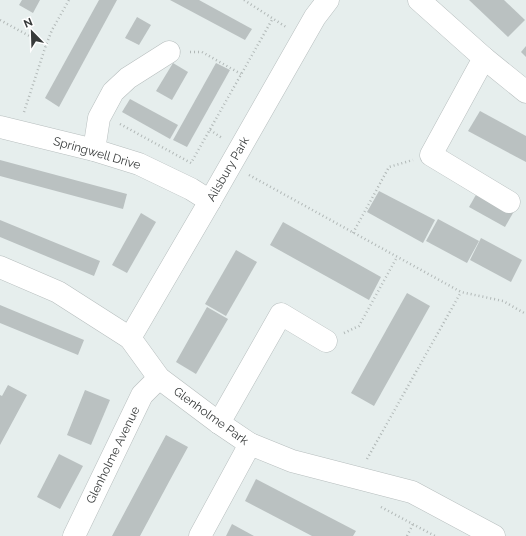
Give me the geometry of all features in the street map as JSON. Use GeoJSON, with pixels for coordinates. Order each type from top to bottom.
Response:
{"type":"FeatureCollection","features":[{"type":"Feature","properties":{"kind":"street","name":"Ailsbury Park"},"geometry":{"type":"LineString","coordinates":[[130,338],[315,17],[328,0]]}},
{"type":"Feature","properties":{"kind":"street"},"geometry":{"type":"LineString","coordinates":[[419,0],[484,58],[526,92]]}},
{"type":"Feature","properties":{"kind":"street"},"geometry":{"type":"LineString","coordinates":[[94,150],[99,118],[114,92],[128,78],[169,52]]}},
{"type":"Feature","properties":{"kind":"street"},"geometry":{"type":"LineString","coordinates":[[484,58],[431,155],[509,202]]}},
{"type":"Feature","properties":{"kind":"street","name":"Springwell Drive"},"geometry":{"type":"LineString","coordinates":[[9,129],[94,150],[140,164],[191,189],[210,201]]}},
{"type":"Feature","properties":{"kind":"street","name":"Glenholme Park"},"geometry":{"type":"LineString","coordinates":[[0,267],[58,292],[130,338],[159,378],[218,423],[250,444],[292,461],[412,492],[494,536]]}},
{"type":"Feature","properties":{"kind":"street"},"geometry":{"type":"LineString","coordinates":[[218,423],[281,314],[326,341]]}},
{"type":"Feature","properties":{"kind":"street","name":"Glenholme Avenue"},"geometry":{"type":"LineString","coordinates":[[74,536],[142,395],[159,378]]}},
{"type":"Feature","properties":{"kind":"street"},"geometry":{"type":"LineString","coordinates":[[200,536],[250,444]]}},
{"type":"Feature","properties":{"kind":"path"},"geometry":{"type":"LineString","coordinates":[[9,129],[52,30],[69,0]]}},
{"type":"Feature","properties":{"kind":"path"},"geometry":{"type":"LineString","coordinates":[[244,0],[303,38]]}},
{"type":"Feature","properties":{"kind":"path"},"geometry":{"type":"LineString","coordinates":[[102,114],[191,164],[273,18]]}},
{"type":"Feature","properties":{"kind":"path"},"geometry":{"type":"LineString","coordinates":[[0,20],[46,46]]}},
{"type":"Feature","properties":{"kind":"path"},"geometry":{"type":"LineString","coordinates":[[169,52],[202,52],[241,74]]}},
{"type":"Feature","properties":{"kind":"path"},"geometry":{"type":"LineString","coordinates":[[210,130],[222,138]]}},
{"type":"Feature","properties":{"kind":"path"},"geometry":{"type":"LineString","coordinates":[[353,232],[389,167],[431,155]]}},
{"type":"Feature","properties":{"kind":"path"},"geometry":{"type":"LineString","coordinates":[[230,165],[461,292],[503,301],[526,314]]}},
{"type":"Feature","properties":{"kind":"path"},"geometry":{"type":"LineString","coordinates":[[326,341],[359,326],[397,257]]}},
{"type":"Feature","properties":{"kind":"path"},"geometry":{"type":"LineString","coordinates":[[356,478],[461,292]]}},
{"type":"Feature","properties":{"kind":"path"},"geometry":{"type":"LineString","coordinates":[[378,506],[435,536]]}},
{"type":"Feature","properties":{"kind":"path"},"geometry":{"type":"LineString","coordinates":[[407,536],[413,524]]}},
{"type":"Feature","properties":{"kind":"building"},"geometry":{"type":"Polygon","coordinates":[[[22,0],[40,0],[33,13],[19,5],[22,0]]]}},
{"type":"Feature","properties":{"kind":"building"},"geometry":{"type":"Polygon","coordinates":[[[99,0],[117,0],[59,107],[45,98],[99,0]]]}},
{"type":"Feature","properties":{"kind":"building"},"geometry":{"type":"Polygon","coordinates":[[[170,0],[199,0],[252,29],[245,40],[170,0]]]}},
{"type":"Feature","properties":{"kind":"building"},"geometry":{"type":"Polygon","coordinates":[[[469,0],[504,0],[525,20],[508,37],[469,0]]]}},
{"type":"Feature","properties":{"kind":"building"},"geometry":{"type":"Polygon","coordinates":[[[137,17],[151,25],[139,45],[125,38],[137,17]]]}},
{"type":"Feature","properties":{"kind":"building"},"geometry":{"type":"Polygon","coordinates":[[[526,46],[526,57],[521,52],[526,46]]]}},
{"type":"Feature","properties":{"kind":"building"},"geometry":{"type":"Polygon","coordinates":[[[173,63],[188,72],[172,100],[156,91],[173,63]]]}},
{"type":"Feature","properties":{"kind":"building"},"geometry":{"type":"Polygon","coordinates":[[[216,63],[230,70],[187,147],[173,140],[216,63]]]}},
{"type":"Feature","properties":{"kind":"building"},"geometry":{"type":"Polygon","coordinates":[[[130,99],[178,125],[170,139],[122,112],[130,99]]]}},
{"type":"Feature","properties":{"kind":"building"},"geometry":{"type":"Polygon","coordinates":[[[480,111],[526,136],[526,162],[468,131],[480,111]]]}},
{"type":"Feature","properties":{"kind":"building"},"geometry":{"type":"Polygon","coordinates":[[[0,160],[127,194],[123,209],[0,176],[0,160]]]}},
{"type":"Feature","properties":{"kind":"building"},"geometry":{"type":"Polygon","coordinates":[[[379,191],[435,220],[423,243],[367,212],[379,191]]]}},
{"type":"Feature","properties":{"kind":"building"},"geometry":{"type":"Polygon","coordinates":[[[477,193],[513,213],[505,227],[469,207],[477,193]]]}},
{"type":"Feature","properties":{"kind":"building"},"geometry":{"type":"Polygon","coordinates":[[[141,213],[156,222],[127,273],[112,265],[141,213]]]}},
{"type":"Feature","properties":{"kind":"building"},"geometry":{"type":"Polygon","coordinates":[[[438,219],[479,241],[467,263],[426,241],[438,219]]]}},
{"type":"Feature","properties":{"kind":"building"},"geometry":{"type":"Polygon","coordinates":[[[0,220],[100,261],[94,276],[0,237],[0,220]]]}},
{"type":"Feature","properties":{"kind":"building"},"geometry":{"type":"Polygon","coordinates":[[[283,222],[381,277],[369,300],[270,245],[283,222]]]}},
{"type":"Feature","properties":{"kind":"building"},"geometry":{"type":"Polygon","coordinates":[[[481,238],[522,260],[511,282],[470,260],[481,238]]]}},
{"type":"Feature","properties":{"kind":"building"},"geometry":{"type":"Polygon","coordinates":[[[236,250],[257,262],[226,316],[205,304],[236,250]]]}},
{"type":"Feature","properties":{"kind":"building"},"geometry":{"type":"Polygon","coordinates":[[[407,293],[430,306],[374,406],[351,393],[407,293]]]}},
{"type":"Feature","properties":{"kind":"building"},"geometry":{"type":"Polygon","coordinates":[[[0,305],[84,340],[78,355],[0,323],[0,305]]]}},
{"type":"Feature","properties":{"kind":"building"},"geometry":{"type":"Polygon","coordinates":[[[207,307],[228,319],[196,374],[176,362],[207,307]]]}},
{"type":"Feature","properties":{"kind":"building"},"geometry":{"type":"Polygon","coordinates":[[[8,385],[27,395],[0,445],[0,395],[2,396],[8,385]]]}},
{"type":"Feature","properties":{"kind":"building"},"geometry":{"type":"Polygon","coordinates":[[[85,390],[110,400],[91,445],[67,435],[85,390]]]}},
{"type":"Feature","properties":{"kind":"building"},"geometry":{"type":"Polygon","coordinates":[[[166,435],[188,447],[140,536],[112,536],[166,435]]]}},
{"type":"Feature","properties":{"kind":"building"},"geometry":{"type":"Polygon","coordinates":[[[59,454],[83,466],[60,509],[37,497],[59,454]]]}},
{"type":"Feature","properties":{"kind":"building"},"geometry":{"type":"Polygon","coordinates":[[[256,479],[356,531],[353,536],[312,536],[245,501],[256,479]]]}},
{"type":"Feature","properties":{"kind":"building"},"geometry":{"type":"Polygon","coordinates":[[[232,524],[254,536],[226,536],[232,524]]]}}]}
